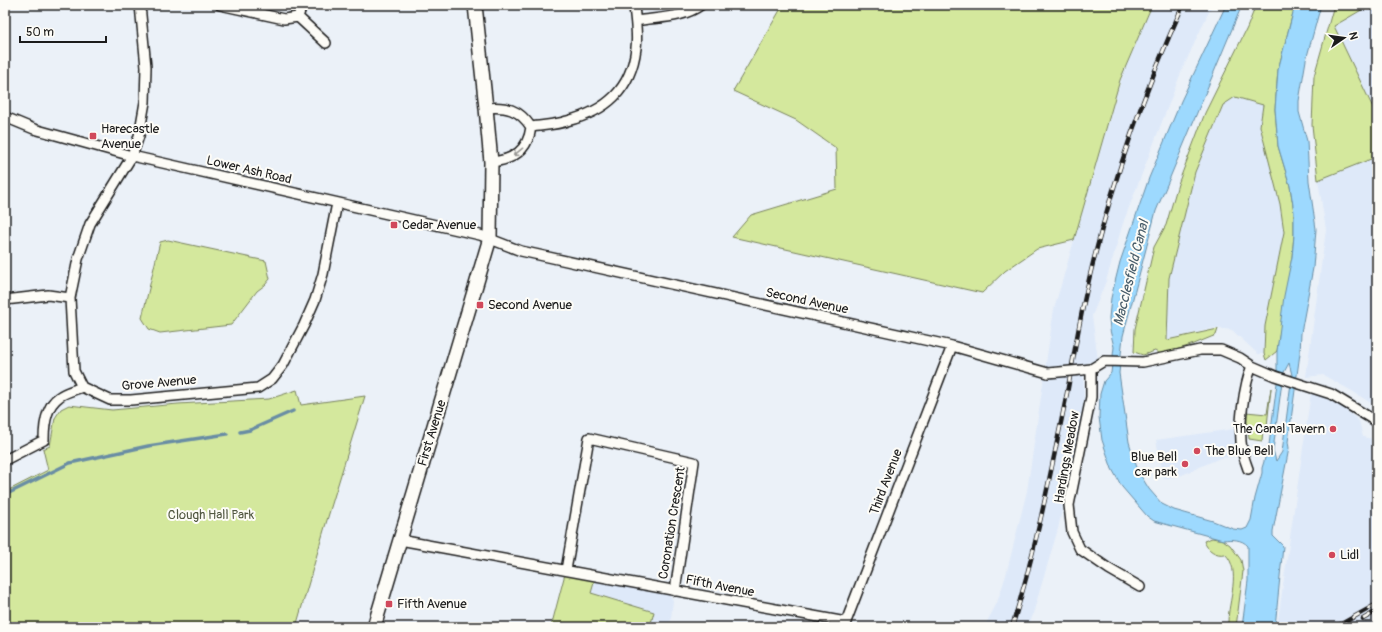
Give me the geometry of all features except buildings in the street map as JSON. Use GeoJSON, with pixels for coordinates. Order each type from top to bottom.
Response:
{"type":"FeatureCollection","features":[{"type":"Feature","properties":{"kind":"main road"},"geometry":{"type":"LineString","coordinates":[[475,5],[491,162],[490,238]]}},
{"type":"Feature","properties":{"kind":"main road","name":"First Avenue"},"geometry":{"type":"LineString","coordinates":[[374,627],[490,238]]}},
{"type":"Feature","properties":{"kind":"street"},"geometry":{"type":"LineString","coordinates":[[5,460],[44,440],[44,431],[50,407],[59,397],[82,387],[74,372],[70,298],[78,258],[90,224],[132,156],[139,136],[145,102],[146,67],[140,5]]}},
{"type":"Feature","properties":{"kind":"street"},"geometry":{"type":"LineString","coordinates":[[220,5],[284,19],[298,17]]}},
{"type":"Feature","properties":{"kind":"street"},"geometry":{"type":"LineString","coordinates":[[298,17],[302,5]]}},
{"type":"Feature","properties":{"kind":"street"},"geometry":{"type":"LineString","coordinates":[[530,127],[566,122],[589,114],[607,104],[618,92],[629,75],[636,48],[636,21],[634,5]]}},
{"type":"Feature","properties":{"kind":"street"},"geometry":{"type":"LineString","coordinates":[[636,21],[675,16],[694,10],[701,5]]}},
{"type":"Feature","properties":{"kind":"street"},"geometry":{"type":"LineString","coordinates":[[298,17],[326,43]]}},
{"type":"Feature","properties":{"kind":"street"},"geometry":{"type":"LineString","coordinates":[[486,108],[506,108],[515,111],[525,118],[530,127],[529,138],[524,147],[510,158],[500,162],[491,162]]}},
{"type":"Feature","properties":{"kind":"street","name":"Lower Ash Road"},"geometry":{"type":"LineString","coordinates":[[5,117],[34,129],[132,156],[490,238]]}},
{"type":"Feature","properties":{"kind":"street","name":"Grove Avenue"},"geometry":{"type":"LineString","coordinates":[[82,387],[110,400],[131,400],[258,388],[272,379],[284,365],[315,300],[323,274],[337,203]]}},
{"type":"Feature","properties":{"kind":"street","name":"Second Avenue"},"geometry":{"type":"LineString","coordinates":[[490,238],[520,251],[952,346],[1048,373],[1086,369]]}},
{"type":"Feature","properties":{"kind":"street"},"geometry":{"type":"LineString","coordinates":[[5,300],[48,295],[70,298]]}},
{"type":"Feature","properties":{"kind":"street","name":"Third Avenue"},"geometry":{"type":"LineString","coordinates":[[845,625],[952,346]]}},
{"type":"Feature","properties":{"kind":"street"},"geometry":{"type":"LineString","coordinates":[[1086,369],[1104,361],[1143,362],[1200,350],[1221,350],[1274,376],[1331,394],[1377,422]]}},
{"type":"Feature","properties":{"kind":"street"},"geometry":{"type":"LineString","coordinates":[[1248,470],[1242,447],[1241,425],[1245,389],[1252,366]]}},
{"type":"Feature","properties":{"kind":"street","name":"Hardings Meadow"},"geometry":{"type":"LineString","coordinates":[[1086,369],[1091,396],[1069,505],[1072,532],[1080,549],[1109,569],[1140,587]]}},
{"type":"Feature","properties":{"kind":"street","name":"Coronation Crescent"},"geometry":{"type":"LineString","coordinates":[[566,570],[589,438],[694,462],[675,591]]}},
{"type":"Feature","properties":{"kind":"street","name":"Fifth Avenue"},"geometry":{"type":"LineString","coordinates":[[400,540],[566,570],[845,625]]}},
{"type":"Feature","properties":{"kind":"shaded area"},"geometry":{"type":"Polygon","coordinates":[[[1152,5],[1212,5],[1182,70],[1123,223],[1106,281],[1092,316],[1098,360],[1083,364],[1084,400],[1080,422],[1058,529],[1029,627],[984,627],[997,603],[1006,575],[1027,491],[1054,309],[1121,80],[1152,5]]]}},
{"type":"Feature","properties":{"kind":"shaded area"},"geometry":{"type":"Polygon","coordinates":[[[1370,5],[1377,5],[1377,116],[1334,26],[1370,5]]]}},
{"type":"Feature","properties":{"kind":"shaded area"},"geometry":{"type":"Polygon","coordinates":[[[1235,97],[1264,105],[1260,126],[1280,204],[1284,232],[1265,326],[1264,354],[1258,354],[1232,330],[1215,328],[1167,340],[1169,278],[1195,172],[1223,105],[1235,97]]]}},
{"type":"Feature","properties":{"kind":"shaded area"},"geometry":{"type":"Polygon","coordinates":[[[1377,122],[1377,407],[1323,375],[1306,377],[1326,230],[1318,180],[1376,157],[1377,122]]]}},
{"type":"Feature","properties":{"kind":"shaded area","name":"Lidl"},"geometry":{"type":"Polygon","coordinates":[[[1311,393],[1332,398],[1359,421],[1363,437],[1377,440],[1377,627],[1277,627],[1311,393]]]}},
{"type":"Feature","properties":{"kind":"shaded area","name":"The Blue Bell"},"geometry":{"type":"Polygon","coordinates":[[[1234,429],[1238,456],[1220,458],[1182,475],[1164,479],[1156,440],[1234,429]]]}},
{"type":"Feature","properties":{"kind":"shaded area"},"geometry":{"type":"Polygon","coordinates":[[[596,576],[664,589],[673,600],[670,627],[581,627],[596,576]]]}},
{"type":"Feature","properties":{"kind":"green space"},"geometry":{"type":"Polygon","coordinates":[[[783,5],[1152,5],[1120,80],[1074,240],[1037,249],[1005,271],[982,293],[732,237],[751,215],[837,189],[836,148],[796,120],[733,91],[783,5]]]}},
{"type":"Feature","properties":{"kind":"green space"},"geometry":{"type":"Polygon","coordinates":[[[1256,5],[1295,5],[1278,70],[1275,109],[1278,146],[1290,186],[1294,212],[1292,257],[1277,351],[1266,360],[1264,354],[1265,326],[1284,232],[1280,204],[1260,126],[1263,105],[1235,97],[1223,105],[1195,172],[1169,278],[1167,340],[1218,329],[1216,335],[1161,355],[1155,351],[1143,355],[1134,352],[1135,329],[1154,247],[1166,225],[1178,184],[1205,113],[1247,28],[1256,5]]]}},
{"type":"Feature","properties":{"kind":"green space"},"geometry":{"type":"Polygon","coordinates":[[[1334,5],[1370,5],[1334,26],[1377,116],[1376,157],[1318,180],[1312,125],[1314,76],[1334,5]]]}},
{"type":"Feature","properties":{"kind":"green space"},"geometry":{"type":"Polygon","coordinates":[[[168,240],[266,261],[270,279],[257,291],[231,325],[160,333],[149,329],[142,318],[160,242],[168,240]]]}},
{"type":"Feature","properties":{"kind":"green space"},"geometry":{"type":"Polygon","coordinates":[[[1271,388],[1267,426],[1263,429],[1262,441],[1249,439],[1246,412],[1267,414],[1271,388]]]}},
{"type":"Feature","properties":{"kind":"green space","name":"Clough Hall Park"},"geometry":{"type":"Polygon","coordinates":[[[297,390],[301,405],[365,396],[296,627],[5,627],[5,492],[48,470],[43,449],[50,446],[55,418],[61,409],[69,405],[112,410],[178,404],[269,399],[297,390]]]}},
{"type":"Feature","properties":{"kind":"green space"},"geometry":{"type":"Polygon","coordinates":[[[1212,538],[1223,540],[1230,545],[1241,560],[1243,571],[1236,627],[1227,627],[1233,586],[1233,569],[1225,554],[1212,552],[1207,547],[1204,541],[1212,538]]]}},
{"type":"Feature","properties":{"kind":"green space"},"geometry":{"type":"Polygon","coordinates":[[[566,570],[596,576],[591,593],[654,612],[650,627],[551,627],[566,570]]]}},
{"type":"Feature","properties":{"kind":"water","name":"Macclesfield Canal"},"geometry":{"type":"Polygon","coordinates":[[[1226,5],[1242,5],[1156,211],[1123,336],[1119,373],[1129,442],[1138,471],[1149,489],[1162,504],[1174,510],[1213,521],[1233,529],[1242,530],[1247,528],[1251,520],[1262,468],[1269,445],[1277,383],[1277,351],[1284,296],[1292,257],[1294,235],[1294,212],[1290,186],[1278,146],[1275,109],[1278,70],[1295,5],[1321,5],[1306,60],[1299,101],[1299,112],[1307,141],[1309,181],[1316,229],[1313,268],[1301,333],[1300,353],[1288,442],[1289,448],[1273,531],[1273,536],[1283,546],[1275,627],[1242,627],[1248,581],[1248,546],[1240,541],[1223,540],[1154,521],[1147,516],[1122,487],[1112,469],[1102,440],[1099,417],[1100,394],[1104,381],[1111,373],[1114,347],[1109,318],[1111,298],[1120,262],[1149,178],[1181,101],[1226,5]],[[1289,363],[1283,374],[1273,450],[1276,461],[1282,452],[1292,375],[1289,363]]]}},
{"type":"Feature","properties":{"kind":"waterway"},"geometry":{"type":"LineString","coordinates":[[240,432],[250,430],[293,411]]}},
{"type":"Feature","properties":{"kind":"waterway"},"geometry":{"type":"LineString","coordinates":[[5,495],[70,463],[148,446],[227,434]]}},
{"type":"Feature","properties":{"kind":"railway"},"geometry":{"type":"LineString","coordinates":[[1012,627],[1021,598],[1042,510],[1067,393],[1085,297],[1104,222],[1126,148],[1139,112],[1183,5]]}},
{"type":"Feature","properties":{"kind":"railway"},"geometry":{"type":"LineString","coordinates":[[1336,627],[1377,604]]}},
{"type":"Feature","properties":{"kind":"railway"},"geometry":{"type":"LineString","coordinates":[[1363,619],[1377,611]]}},
{"type":"Feature","properties":{"kind":"place","name":"Harecastle Avenue"},"geometry":{"type":"Point","coordinates":[93,136]}},
{"type":"Feature","properties":{"kind":"place","name":"Cedar Avenue"},"geometry":{"type":"Point","coordinates":[394,225]}},
{"type":"Feature","properties":{"kind":"place","name":"Second Avenue"},"geometry":{"type":"Point","coordinates":[480,305]}},
{"type":"Feature","properties":{"kind":"place","name":"The Canal Tavern"},"geometry":{"type":"Point","coordinates":[1333,429]}},
{"type":"Feature","properties":{"kind":"place","name":"The Blue Bell"},"geometry":{"type":"Point","coordinates":[1197,451]}},
{"type":"Feature","properties":{"kind":"place","name":"Blue Bell car park"},"geometry":{"type":"Point","coordinates":[1185,464]}},
{"type":"Feature","properties":{"kind":"place","name":"Lidl"},"geometry":{"type":"Point","coordinates":[1332,555]}},
{"type":"Feature","properties":{"kind":"place","name":"Fifth Avenue"},"geometry":{"type":"Point","coordinates":[389,604]}}]}
